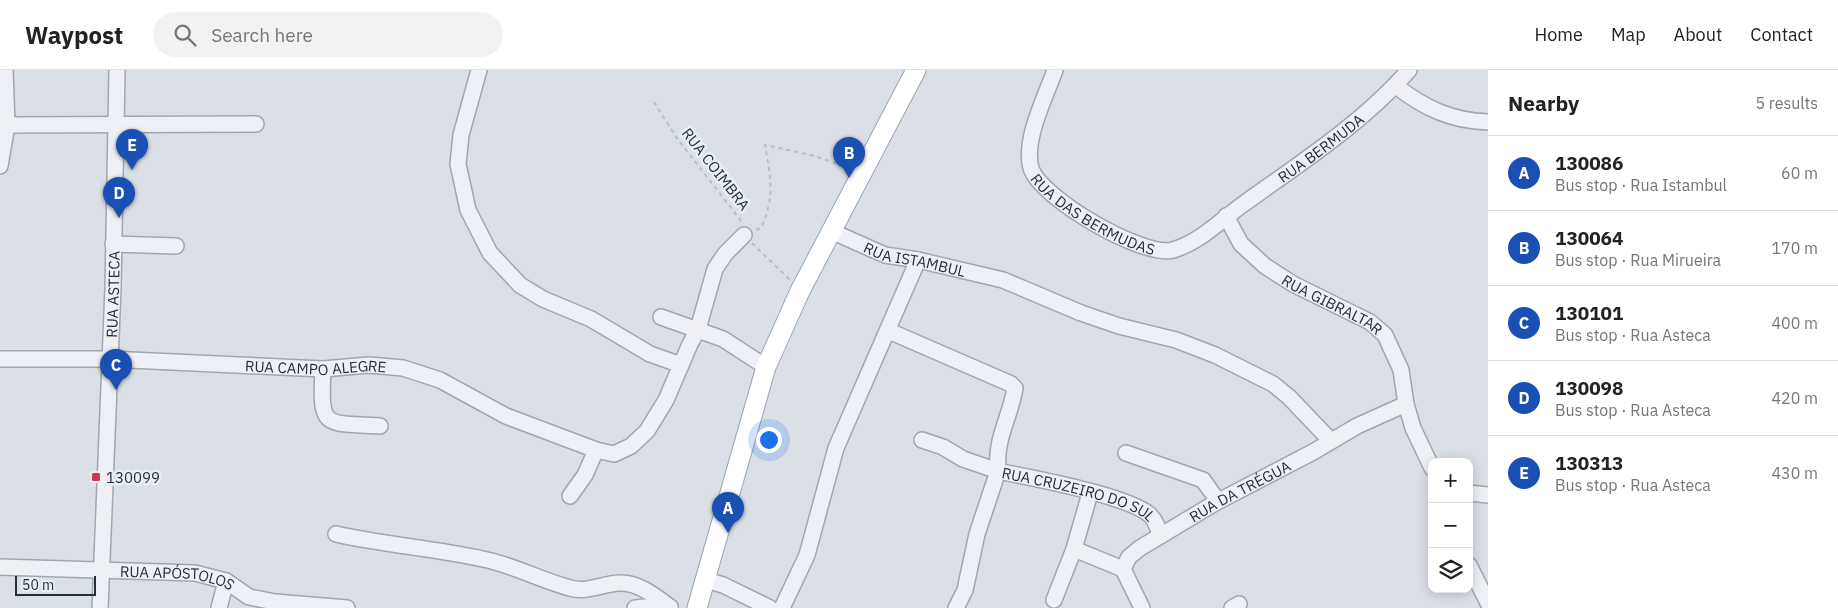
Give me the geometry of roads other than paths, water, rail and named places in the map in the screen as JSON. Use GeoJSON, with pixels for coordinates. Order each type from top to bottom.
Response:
{"type":"FeatureCollection","features":[{"type":"Feature","properties":{"kind":"main road"},"geometry":{"type":"LineString","coordinates":[[697,608],[766,367],[800,291],[916,70]]}},
{"type":"Feature","properties":{"kind":"street"},"geometry":{"type":"LineString","coordinates":[[0,166],[7,125],[5,70]]}},
{"type":"Feature","properties":{"kind":"street","name":"RUA ASTECA"},"geometry":{"type":"LineString","coordinates":[[100,608],[117,70]]}},
{"type":"Feature","properties":{"kind":"street"},"geometry":{"type":"LineString","coordinates":[[479,70],[461,135],[458,164],[468,210],[490,253],[520,285],[543,299],[591,319],[614,335],[650,354],[681,365],[698,329],[711,290],[715,269],[725,254],[744,235]]}},
{"type":"Feature","properties":{"kind":"street","name":"RUA DAS BERMUDAS"},"geometry":{"type":"LineString","coordinates":[[1055,70],[1034,128],[1029,149],[1031,168],[1039,182],[1053,196],[1129,241],[1150,249],[1170,251],[1187,245],[1206,233],[1226,216]]}},
{"type":"Feature","properties":{"kind":"street","name":"RUA BERMUDA"},"geometry":{"type":"LineString","coordinates":[[1226,216],[1350,125],[1396,86],[1409,70]]}},
{"type":"Feature","properties":{"kind":"street"},"geometry":{"type":"LineString","coordinates":[[1396,86],[1438,113],[1455,119],[1488,122]]}},
{"type":"Feature","properties":{"kind":"street"},"geometry":{"type":"LineString","coordinates":[[7,125],[256,124]]}},
{"type":"Feature","properties":{"kind":"street","name":"RUA GIBRALTAR"},"geometry":{"type":"LineString","coordinates":[[1226,216],[1241,244],[1265,266],[1293,284],[1370,322],[1385,335],[1401,370],[1406,404],[1420,444],[1428,460]]}},
{"type":"Feature","properties":{"kind":"street","name":"RUA ISTAMBUL"},"geometry":{"type":"LineString","coordinates":[[831,231],[885,255],[918,260],[1003,280],[1081,313],[1119,326],[1176,340],[1215,355],[1273,384],[1289,397],[1331,441]]}},
{"type":"Feature","properties":{"kind":"street"},"geometry":{"type":"LineString","coordinates":[[113,244],[176,246]]}},
{"type":"Feature","properties":{"kind":"street"},"geometry":{"type":"LineString","coordinates":[[782,608],[807,555],[836,448],[889,331],[918,260]]}},
{"type":"Feature","properties":{"kind":"street"},"geometry":{"type":"LineString","coordinates":[[661,317],[698,329],[732,344],[766,367]]}},
{"type":"Feature","properties":{"kind":"street","name":"RUA CRUZEIRO DO SUL"},"geometry":{"type":"LineString","coordinates":[[889,331],[1011,384],[1015,388],[1000,433],[997,456],[998,471],[1049,481],[1145,512],[1156,523],[1160,536]]}},
{"type":"Feature","properties":{"kind":"street","name":"RUA CAMPO ALEGRE"},"geometry":{"type":"LineString","coordinates":[[0,359],[109,359],[323,369],[369,365],[403,368],[440,380],[506,416],[596,450],[614,454],[631,446],[647,431],[666,400],[681,365]]}},
{"type":"Feature","properties":{"kind":"street"},"geometry":{"type":"LineString","coordinates":[[323,369],[322,409],[327,418],[338,424],[380,426]]}},
{"type":"Feature","properties":{"kind":"street","name":"RUA DA TRÉGUA"},"geometry":{"type":"LineString","coordinates":[[1123,570],[1128,557],[1160,536],[1357,426],[1406,404]]}},
{"type":"Feature","properties":{"kind":"street"},"geometry":{"type":"LineString","coordinates":[[922,440],[943,447],[963,459],[998,471],[977,534],[965,590],[956,608]]}},
{"type":"Feature","properties":{"kind":"street"},"geometry":{"type":"LineString","coordinates":[[570,496],[585,475],[596,450]]}},
{"type":"Feature","properties":{"kind":"street"},"geometry":{"type":"LineString","coordinates":[[1126,452],[1203,480],[1218,502]]}},
{"type":"Feature","properties":{"kind":"street"},"geometry":{"type":"LineString","coordinates":[[1054,600],[1074,550],[1090,493]]}},
{"type":"Feature","properties":{"kind":"street"},"geometry":{"type":"LineString","coordinates":[[1473,493],[1488,495]]}},
{"type":"Feature","properties":{"kind":"street"},"geometry":{"type":"LineString","coordinates":[[336,534],[368,541],[480,558],[509,565],[571,589],[604,587],[619,583],[634,586],[650,592],[670,608]]}},
{"type":"Feature","properties":{"kind":"street"},"geometry":{"type":"LineString","coordinates":[[1074,550],[1123,570],[1142,608]]}},
{"type":"Feature","properties":{"kind":"street","name":"RUA APÓSTOLOS"},"geometry":{"type":"LineString","coordinates":[[0,567],[195,573],[226,581],[249,597],[275,602],[347,608]]}},
{"type":"Feature","properties":{"kind":"street"},"geometry":{"type":"LineString","coordinates":[[1473,573],[1488,603]]}},
{"type":"Feature","properties":{"kind":"street"},"geometry":{"type":"LineString","coordinates":[[706,580],[723,584],[770,608]]}},
{"type":"Feature","properties":{"kind":"street"},"geometry":{"type":"LineString","coordinates":[[219,608],[226,581]]}},
{"type":"Feature","properties":{"kind":"street"},"geometry":{"type":"LineString","coordinates":[[634,608],[655,606],[670,608]]}},
{"type":"Feature","properties":{"kind":"place","name":"130313"},"geometry":{"type":"Point","coordinates":[132,170]}},
{"type":"Feature","properties":{"kind":"place","name":"130064"},"geometry":{"type":"Point","coordinates":[849,178]}},
{"type":"Feature","properties":{"kind":"place","name":"130098"},"geometry":{"type":"Point","coordinates":[119,218]}},
{"type":"Feature","properties":{"kind":"place","name":"130101"},"geometry":{"type":"Point","coordinates":[116,390]}},
{"type":"Feature","properties":{"kind":"place","name":"130099"},"geometry":{"type":"Point","coordinates":[96,477]}},
{"type":"Feature","properties":{"kind":"place","name":"130086"},"geometry":{"type":"Point","coordinates":[728,533]}}]}
